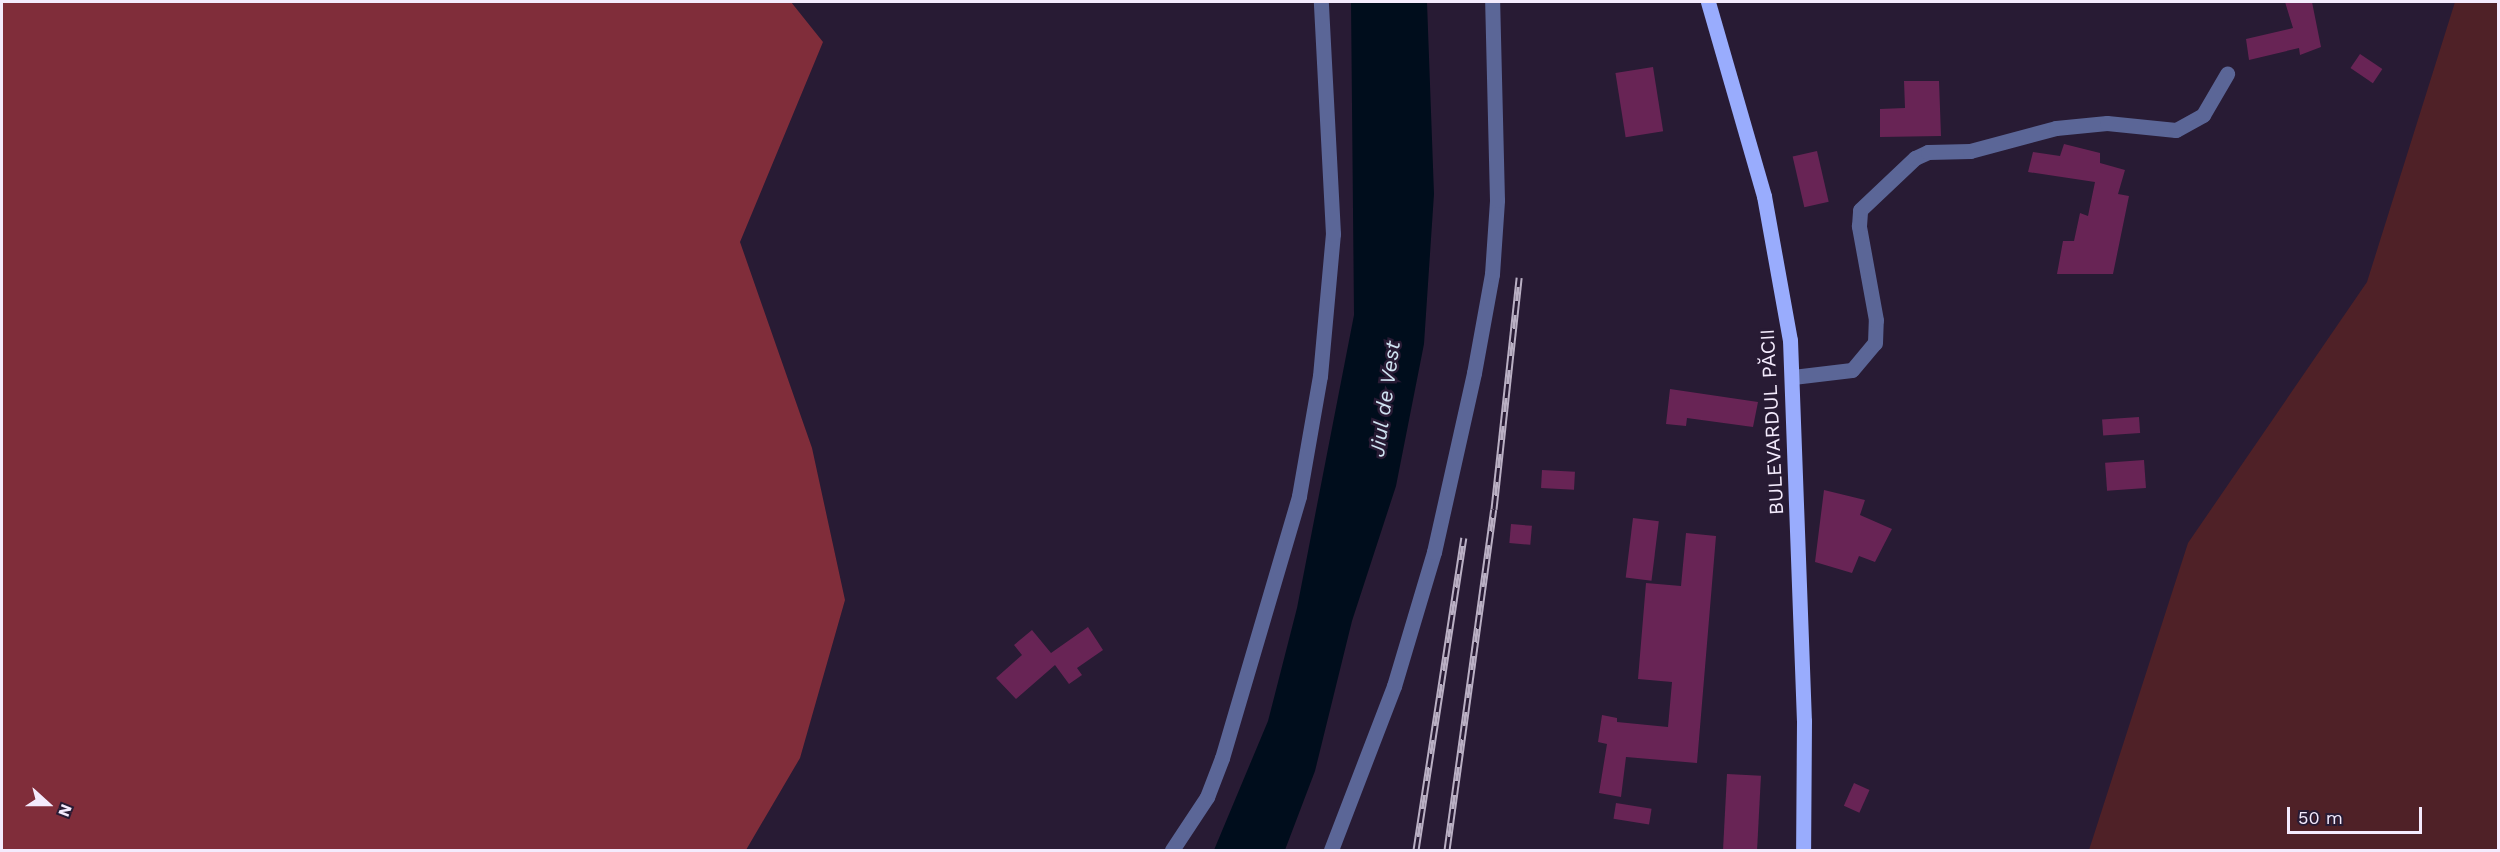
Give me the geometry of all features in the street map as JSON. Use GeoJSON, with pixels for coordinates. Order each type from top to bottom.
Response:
{"type":"FeatureCollection","features":[{"type":"Feature","properties":{"kind":"main road","name":"BULEVARDUL PĂCII"},"geometry":{"type":"LineString","coordinates":[[1708,2],[1737,90],[1772,230],[1793,377],[1803,850]]}},
{"type":"Feature","properties":{"kind":"street"},"geometry":{"type":"LineString","coordinates":[[1172,850],[1207,797],[1222,758],[1266,621],[1303,474],[1320,376],[1333,234],[1321,2]]}},
{"type":"Feature","properties":{"kind":"street"},"geometry":{"type":"LineString","coordinates":[[1331,850],[1394,686],[1434,552],[1476,362],[1492,274],[1497,200],[1492,2]]}},
{"type":"Feature","properties":{"kind":"street"},"geometry":{"type":"LineString","coordinates":[[1793,377],[1852,370],[1875,343],[1876,320],[1859,225],[1860,210],[1915,158],[1928,152],[1970,151],[2056,128],[2107,123],[2175,130],[2203,115],[2227,74]]}},
{"type":"Feature","properties":{"kind":"shaded area"},"geometry":{"type":"Polygon","coordinates":[[[2,2],[791,2],[823,42],[740,242],[812,448],[845,600],[800,758],[746,850],[2,850],[2,2]]]}},
{"type":"Feature","properties":{"kind":"shaded area"},"geometry":{"type":"Polygon","coordinates":[[[2455,2],[2498,2],[2498,850],[2089,850],[2188,543],[2367,282],[2455,2]]]}},
{"type":"Feature","properties":{"kind":"water","name":"Jiul de Vest"},"geometry":{"type":"Polygon","coordinates":[[[1351,2],[1427,2],[1434,194],[1424,344],[1396,486],[1352,621],[1315,771],[1285,850],[1214,850],[1268,721],[1297,608],[1354,315],[1351,2]]]}},
{"type":"Feature","properties":{"kind":"building"},"geometry":{"type":"Polygon","coordinates":[[[2285,2],[2312,2],[2321,47],[2300,55],[2299,48],[2249,60],[2246,39],[2293,28],[2285,2]]]}},
{"type":"Feature","properties":{"kind":"building"},"geometry":{"type":"Polygon","coordinates":[[[2360,54],[2382,69],[2373,83],[2350,68],[2360,54]]]}},
{"type":"Feature","properties":{"kind":"building"},"geometry":{"type":"Polygon","coordinates":[[[1653,67],[1663,131],[1626,137],[1615,73],[1653,67]]]}},
{"type":"Feature","properties":{"kind":"building"},"geometry":{"type":"Polygon","coordinates":[[[1904,81],[1939,81],[1941,136],[1880,137],[1880,109],[1905,108],[1904,81]]]}},
{"type":"Feature","properties":{"kind":"building"},"geometry":{"type":"Polygon","coordinates":[[[2064,144],[2100,153],[2100,163],[2125,170],[2118,194],[2129,196],[2113,274],[2057,274],[2063,241],[2074,241],[2080,213],[2088,216],[2095,182],[2028,172],[2033,152],[2060,156],[2064,144]]]}},
{"type":"Feature","properties":{"kind":"building"},"geometry":{"type":"Polygon","coordinates":[[[1817,151],[1829,202],[1804,207],[1793,157],[1817,151]]]}},
{"type":"Feature","properties":{"kind":"building"},"geometry":{"type":"Polygon","coordinates":[[[1670,389],[1758,402],[1753,427],[1687,418],[1686,426],[1666,424],[1670,389]]]}},
{"type":"Feature","properties":{"kind":"building"},"geometry":{"type":"Polygon","coordinates":[[[2139,417],[2140,433],[2103,436],[2102,420],[2139,417]]]}},
{"type":"Feature","properties":{"kind":"building"},"geometry":{"type":"Polygon","coordinates":[[[2144,460],[2146,488],[2107,491],[2105,463],[2144,460]]]}},
{"type":"Feature","properties":{"kind":"building"},"geometry":{"type":"Polygon","coordinates":[[[1542,470],[1575,472],[1574,490],[1541,488],[1542,470]]]}},
{"type":"Feature","properties":{"kind":"building"},"geometry":{"type":"Polygon","coordinates":[[[1824,490],[1865,500],[1860,515],[1892,529],[1875,562],[1859,556],[1852,573],[1815,562],[1824,490]]]}},
{"type":"Feature","properties":{"kind":"building"},"geometry":{"type":"Polygon","coordinates":[[[1633,518],[1659,521],[1651,581],[1626,578],[1633,518]]]}},
{"type":"Feature","properties":{"kind":"building"},"geometry":{"type":"Polygon","coordinates":[[[1511,524],[1532,526],[1530,545],[1509,543],[1511,524]]]}},
{"type":"Feature","properties":{"kind":"building"},"geometry":{"type":"Polygon","coordinates":[[[1686,533],[1716,536],[1697,763],[1626,757],[1621,797],[1599,793],[1607,744],[1598,742],[1602,715],[1617,718],[1617,722],[1668,727],[1672,682],[1638,679],[1646,583],[1681,586],[1686,533]]]}},
{"type":"Feature","properties":{"kind":"building"},"geometry":{"type":"Polygon","coordinates":[[[1088,627],[1103,650],[1077,668],[1082,675],[1069,684],[1055,665],[1016,699],[996,678],[1022,655],[1014,645],[1032,630],[1051,653],[1088,627]]]}},
{"type":"Feature","properties":{"kind":"building"},"geometry":{"type":"Polygon","coordinates":[[[1727,774],[1761,776],[1757,850],[1723,850],[1727,774]]]}},
{"type":"Feature","properties":{"kind":"building"},"geometry":{"type":"Polygon","coordinates":[[[1854,783],[1870,790],[1859,813],[1844,806],[1854,783]]]}},
{"type":"Feature","properties":{"kind":"building"},"geometry":{"type":"Polygon","coordinates":[[[1616,803],[1652,809],[1649,824],[1613,819],[1616,803]]]}},
{"type":"Feature","properties":{"kind":"railway"},"geometry":{"type":"LineString","coordinates":[[1447,850],[1494,509],[1519,277]]}},
{"type":"Feature","properties":{"kind":"railway"},"geometry":{"type":"LineString","coordinates":[[1416,850],[1464,538]]}}]}
